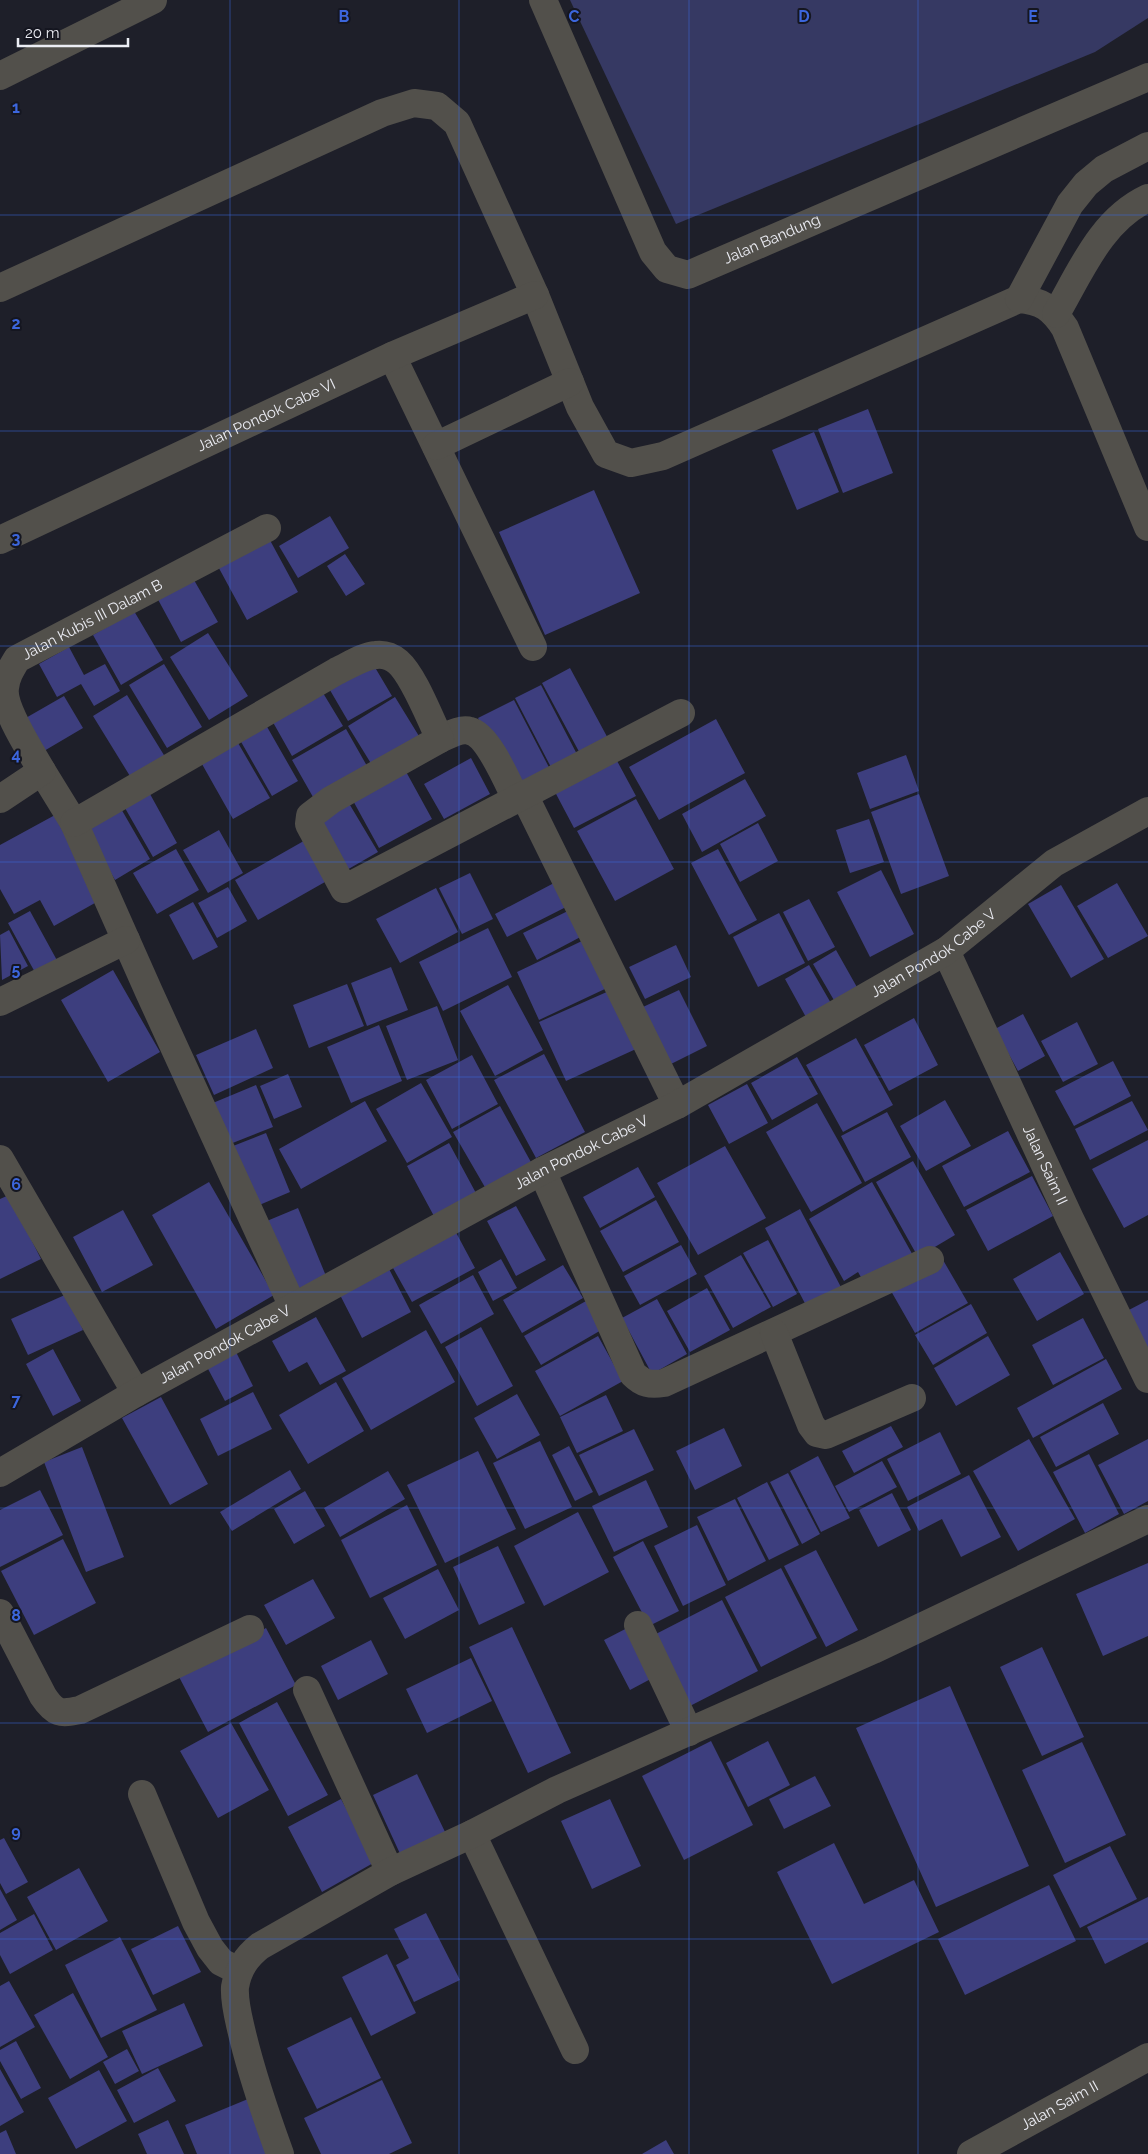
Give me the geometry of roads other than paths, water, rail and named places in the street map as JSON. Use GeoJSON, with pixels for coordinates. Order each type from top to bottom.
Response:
{"type":"FeatureCollection","features":[{"type":"Feature","properties":{"kind":"street"},"geometry":{"type":"LineString","coordinates":[[0,76],[153,0]]}},
{"type":"Feature","properties":{"kind":"street","name":"Jalan Bandung"},"geometry":{"type":"LineString","coordinates":[[543,0],[653,252],[666,269],[688,275],[1147,82]]}},
{"type":"Feature","properties":{"kind":"street"},"geometry":{"type":"LineString","coordinates":[[0,288],[382,113],[414,103],[437,106],[457,123],[535,295],[592,432],[606,454],[631,463],[664,456],[1019,299],[1035,300],[1056,314],[1066,328],[1148,527]]}},
{"type":"Feature","properties":{"kind":"street"},"geometry":{"type":"LineString","coordinates":[[1019,299],[1070,204],[1086,184],[1104,169],[1148,146]]}},
{"type":"Feature","properties":{"kind":"street"},"geometry":{"type":"LineString","coordinates":[[1056,314],[1107,228],[1139,202],[1148,198]]}},
{"type":"Feature","properties":{"kind":"street","name":"Jalan Pondok Cabe VI"},"geometry":{"type":"LineString","coordinates":[[0,540],[392,356],[535,295]]}},
{"type":"Feature","properties":{"kind":"street"},"geometry":{"type":"LineString","coordinates":[[392,356],[533,647]]}},
{"type":"Feature","properties":{"kind":"street"},"geometry":{"type":"LineString","coordinates":[[436,446],[570,382]]}},
{"type":"Feature","properties":{"kind":"street","name":"Jalan Kubis III Dalam B"},"geometry":{"type":"LineString","coordinates":[[268,528],[17,660],[8,673],[4,691],[10,711],[42,771],[74,822],[293,1307]]}},
{"type":"Feature","properties":{"kind":"street"},"geometry":{"type":"LineString","coordinates":[[74,822],[337,671],[368,656],[390,656],[398,662],[410,680],[440,740]]}},
{"type":"Feature","properties":{"kind":"street"},"geometry":{"type":"LineString","coordinates":[[678,1106],[520,797],[479,735],[469,730],[440,740],[331,800],[310,816],[309,824],[344,889],[520,797],[681,712]]}},
{"type":"Feature","properties":{"kind":"street"},"geometry":{"type":"LineString","coordinates":[[0,799],[42,771]]}},
{"type":"Feature","properties":{"kind":"street","name":"Jalan Pondok Cabe V"},"geometry":{"type":"LineString","coordinates":[[0,1473],[136,1393],[542,1171],[678,1106],[946,950],[1054,863],[1148,811]]}},
{"type":"Feature","properties":{"kind":"street"},"geometry":{"type":"LineString","coordinates":[[0,1002],[126,940]]}},
{"type":"Feature","properties":{"kind":"street","name":"Jalan Saim II"},"geometry":{"type":"LineString","coordinates":[[946,950],[1070,1219],[1148,1380]]}},
{"type":"Feature","properties":{"kind":"street"},"geometry":{"type":"LineString","coordinates":[[0,1159],[136,1393]]}},
{"type":"Feature","properties":{"kind":"street"},"geometry":{"type":"LineString","coordinates":[[542,1171],[633,1374],[641,1382],[651,1385],[664,1383],[930,1260]]}},
{"type":"Feature","properties":{"kind":"street"},"geometry":{"type":"LineString","coordinates":[[774,1333],[811,1425],[817,1433],[826,1435],[912,1398]]}},
{"type":"Feature","properties":{"kind":"street"},"geometry":{"type":"LineString","coordinates":[[280,2154],[264,2110],[240,2025],[235,1989],[239,1971],[247,1957],[260,1946],[390,1872],[472,1834],[557,1790],[873,1650],[1148,1519]]}},
{"type":"Feature","properties":{"kind":"street"},"geometry":{"type":"LineString","coordinates":[[0,1613],[50,1708],[62,1713],[80,1710],[250,1629]]}},
{"type":"Feature","properties":{"kind":"street"},"geometry":{"type":"LineString","coordinates":[[638,1625],[689,1732]]}},
{"type":"Feature","properties":{"kind":"street"},"geometry":{"type":"LineString","coordinates":[[308,1690],[390,1872]]}},
{"type":"Feature","properties":{"kind":"street"},"geometry":{"type":"LineString","coordinates":[[142,1794],[196,1922],[210,1948],[221,1962],[239,1971]]}},
{"type":"Feature","properties":{"kind":"street"},"geometry":{"type":"LineString","coordinates":[[472,1834],[575,2050]]}},
{"type":"Feature","properties":{"kind":"street","name":"Jalan Saim II"},"geometry":{"type":"LineString","coordinates":[[971,2154],[1148,2057]]}}]}
